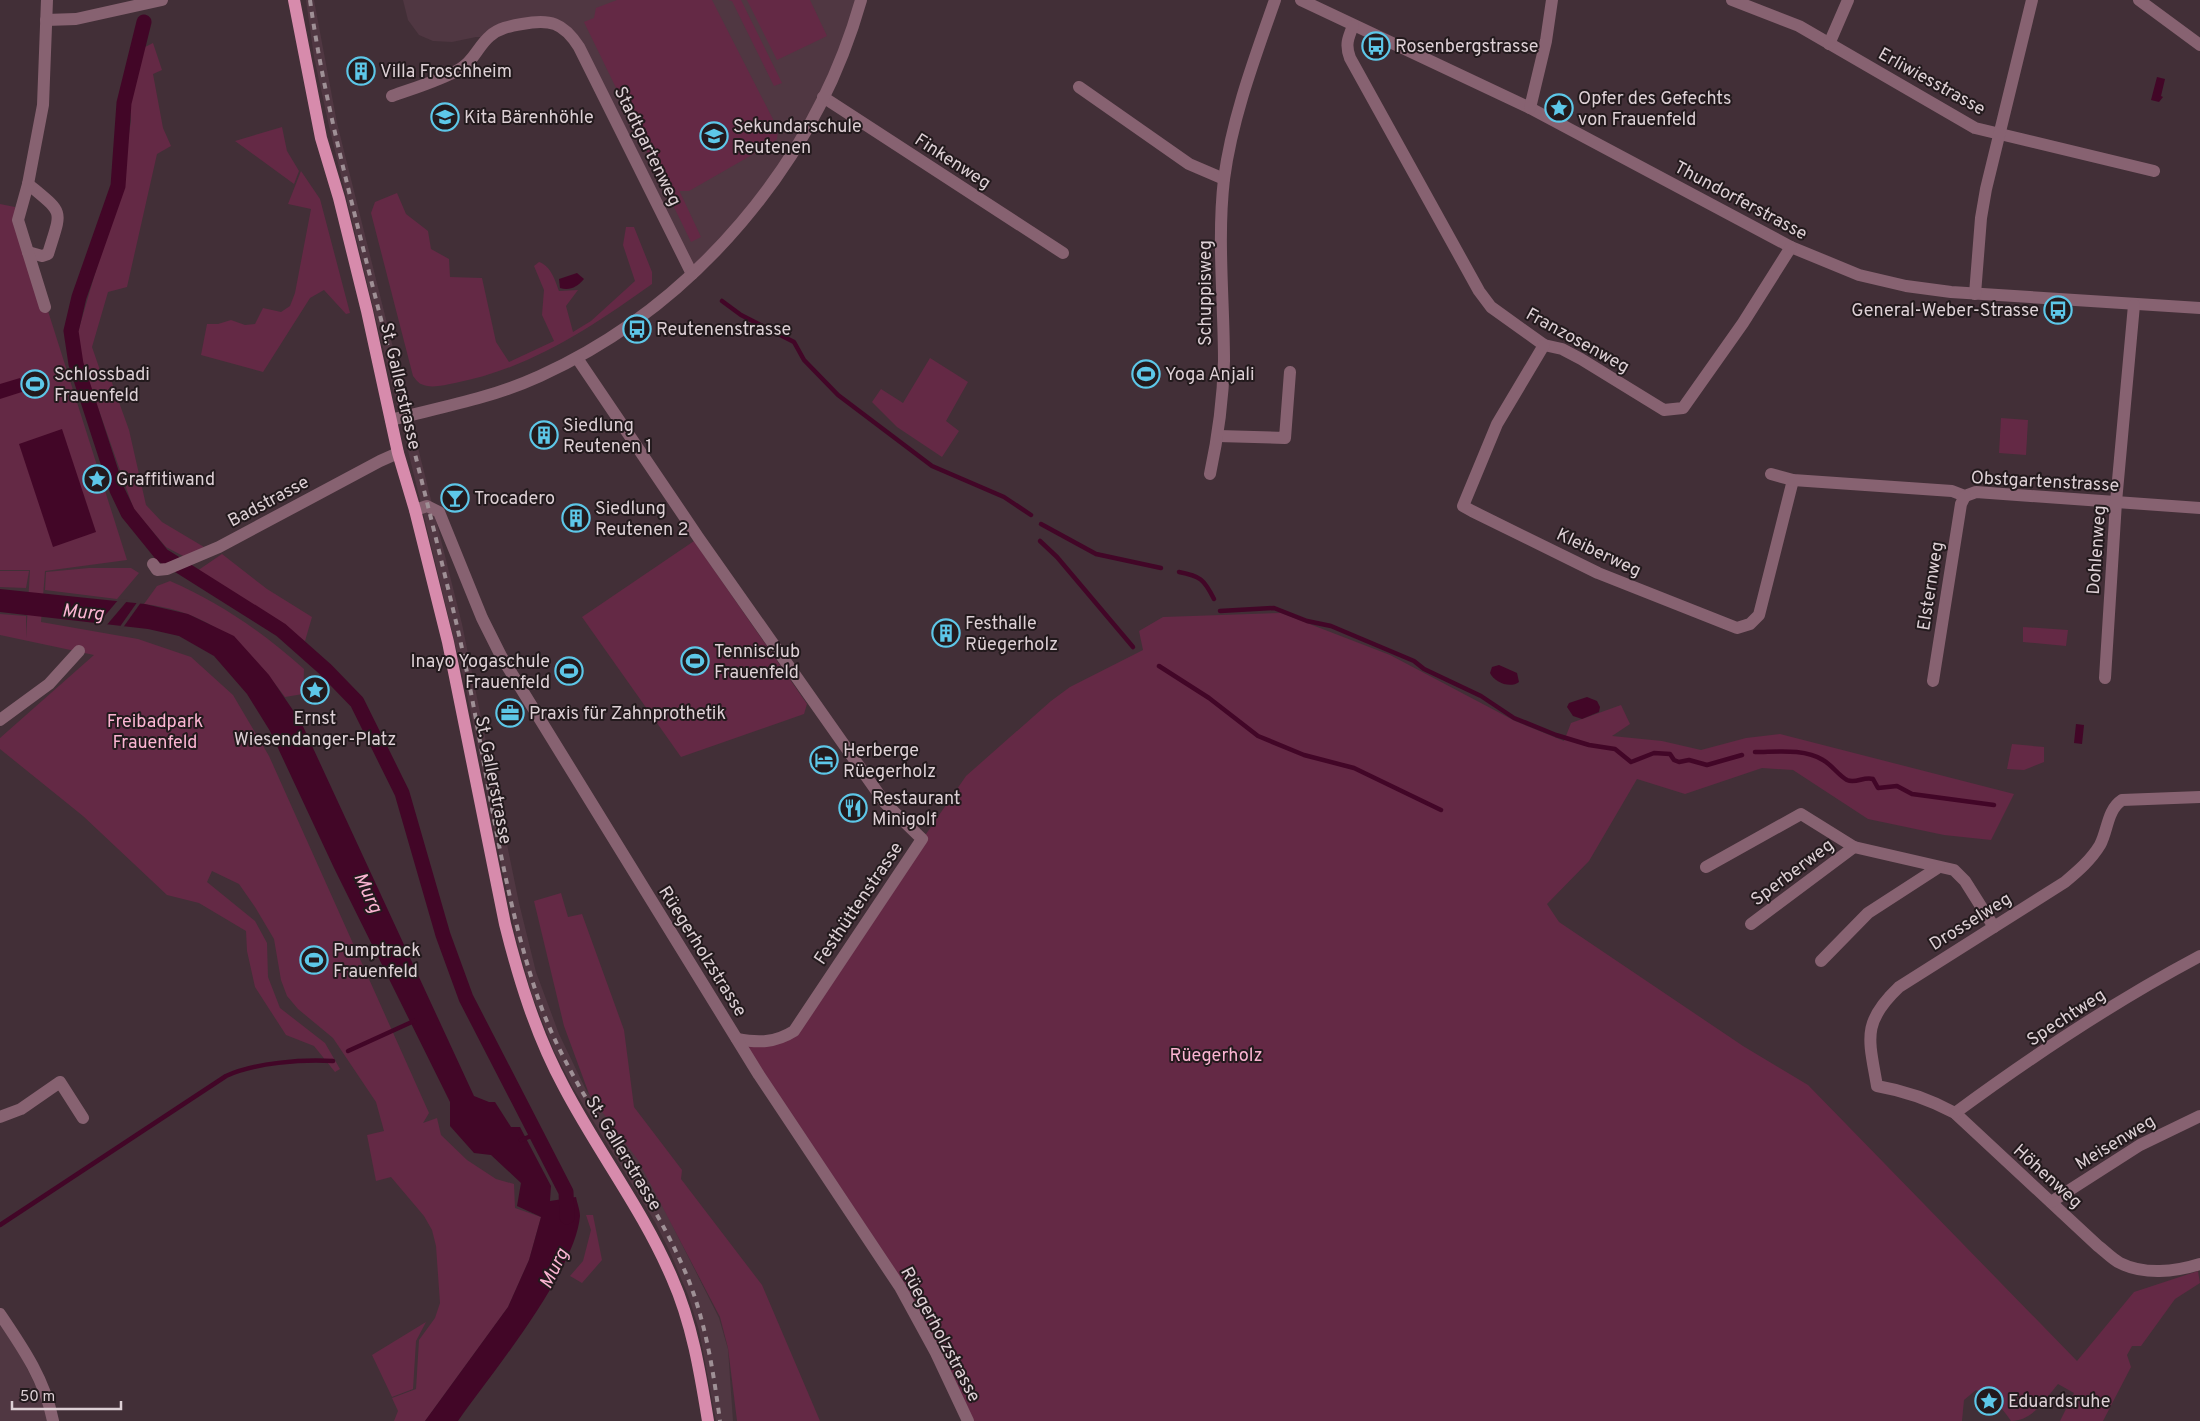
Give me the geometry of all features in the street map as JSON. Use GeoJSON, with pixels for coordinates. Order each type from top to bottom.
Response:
{"type":"FeatureCollection","features":[{"type":"Feature","properties":{"kind":"main road","name":"St. Gallerstrasse"},"geometry":{"type":"LineString","coordinates":[[294,0],[321,138],[339,198],[398,454],[416,510],[448,642],[505,924],[525,999],[564,1088],[646,1223],[673,1280],[690,1329],[708,1421]]}},
{"type":"Feature","properties":{"kind":"street"},"geometry":{"type":"LineString","coordinates":[[45,307],[18,220],[28,184],[43,105],[47,0]]}},
{"type":"Feature","properties":{"kind":"street"},"geometry":{"type":"LineString","coordinates":[[391,420],[491,395],[527,382],[577,358],[626,326],[692,274],[717,251],[761,198],[800,142],[842,56],[861,0]]}},
{"type":"Feature","properties":{"kind":"street","name":"Schuppisweg"},"geometry":{"type":"LineString","coordinates":[[1210,474],[1218,436],[1224,363],[1221,267],[1224,179],[1242,103],[1275,0]]}},
{"type":"Feature","properties":{"kind":"street","name":"Thundorferstrasse"},"geometry":{"type":"LineString","coordinates":[[1301,0],[1530,108],[1791,247],[1834,266],[1878,280],[1975,294],[2200,308]]}},
{"type":"Feature","properties":{"kind":"street"},"geometry":{"type":"LineString","coordinates":[[1530,108],[1546,41],[1552,0]]}},
{"type":"Feature","properties":{"kind":"street","name":"Erliwiesstrasse"},"geometry":{"type":"LineString","coordinates":[[1732,0],[1778,17],[1830,44],[1974,128],[2154,171]]}},
{"type":"Feature","properties":{"kind":"street"},"geometry":{"type":"LineString","coordinates":[[1830,44],[1848,0]]}},
{"type":"Feature","properties":{"kind":"street"},"geometry":{"type":"LineString","coordinates":[[1975,294],[1981,218],[1999,134],[2032,0]]}},
{"type":"Feature","properties":{"kind":"street"},"geometry":{"type":"LineString","coordinates":[[2139,0],[2200,45]]}},
{"type":"Feature","properties":{"kind":"street"},"geometry":{"type":"LineString","coordinates":[[46,20],[76,19],[155,1]]}},
{"type":"Feature","properties":{"kind":"street","name":"Stadtgartenweg"},"geometry":{"type":"LineString","coordinates":[[392,96],[459,70],[470,62],[488,37],[510,26],[543,20],[557,24],[571,35],[622,130],[692,274]]}},
{"type":"Feature","properties":{"kind":"street","name":"Franzosenweg"},"geometry":{"type":"LineString","coordinates":[[1353,26],[1346,41],[1346,49],[1350,58],[1479,291],[1491,307],[1544,345],[1562,349],[1581,359],[1664,410],[1683,408],[1743,323],[1791,247]]}},
{"type":"Feature","properties":{"kind":"street"},"geometry":{"type":"LineString","coordinates":[[1079,87],[1189,164],[1224,179]]}},
{"type":"Feature","properties":{"kind":"street","name":"Finkenweg"},"geometry":{"type":"LineString","coordinates":[[823,97],[1063,253]]}},
{"type":"Feature","properties":{"kind":"street"},"geometry":{"type":"LineString","coordinates":[[28,184],[56,208],[60,217],[48,254],[42,256],[28,252]]}},
{"type":"Feature","properties":{"kind":"street","name":"Dohlenweg"},"geometry":{"type":"LineString","coordinates":[[2105,678],[2116,502],[2134,305]]}},
{"type":"Feature","properties":{"kind":"street","name":"Kleiberweg"},"geometry":{"type":"LineString","coordinates":[[1544,345],[1496,424],[1463,506],[1598,573],[1738,628],[1750,624],[1759,615],[1793,480]]}},
{"type":"Feature","properties":{"kind":"street","name":"Festhüttenstrasse"},"geometry":{"type":"LineString","coordinates":[[577,358],[694,531],[885,803],[922,839],[794,1031],[772,1041],[757,1042],[737,1039]]}},
{"type":"Feature","properties":{"kind":"street"},"geometry":{"type":"LineString","coordinates":[[1218,436],[1285,438],[1290,372]]}},
{"type":"Feature","properties":{"kind":"street","name":"Badstrasse"},"geometry":{"type":"LineString","coordinates":[[153,564],[157,570],[176,565],[236,538],[380,461],[398,454]]}},
{"type":"Feature","properties":{"kind":"street","name":"Obstgartenstrasse"},"geometry":{"type":"LineString","coordinates":[[1771,474],[1793,480],[1952,491],[1965,496],[1976,492],[2200,508]]}},
{"type":"Feature","properties":{"kind":"street","name":"Elsternweg"},"geometry":{"type":"LineString","coordinates":[[1933,681],[1961,504],[1965,496]]}},
{"type":"Feature","properties":{"kind":"street","name":"Rüegerholzstrasse"},"geometry":{"type":"LineString","coordinates":[[416,510],[427,506],[439,512],[482,618],[501,656],[737,1039],[900,1287],[936,1353],[968,1421]]}},
{"type":"Feature","properties":{"kind":"street"},"geometry":{"type":"LineString","coordinates":[[0,720],[49,684],[79,651]]}},
{"type":"Feature","properties":{"kind":"street","name":"Drosselweg"},"geometry":{"type":"LineString","coordinates":[[1877,1086],[1870,1040],[1872,1020],[1883,1002],[1899,987],[2065,882],[2086,864],[2100,843],[2111,812],[2122,800],[2200,797]]}},
{"type":"Feature","properties":{"kind":"street","name":"Sperberweg"},"geometry":{"type":"LineString","coordinates":[[1706,867],[1801,814],[1854,847],[1954,870],[1965,881],[1994,927]]}},
{"type":"Feature","properties":{"kind":"street","name":"Sperberweg"},"geometry":{"type":"LineString","coordinates":[[1752,924],[1854,847]]}},
{"type":"Feature","properties":{"kind":"street"},"geometry":{"type":"LineString","coordinates":[[1821,961],[1868,913],[1939,866]]}},
{"type":"Feature","properties":{"kind":"street","name":"Spechtweg"},"geometry":{"type":"LineString","coordinates":[[1955,1113],[2000,1080],[2144,988],[2200,956]]}},
{"type":"Feature","properties":{"kind":"street"},"geometry":{"type":"LineString","coordinates":[[0,1117],[21,1109],[60,1082],[83,1118]]}},
{"type":"Feature","properties":{"kind":"street","name":"Höhenweg"},"geometry":{"type":"LineString","coordinates":[[1877,1086],[1909,1092],[1930,1099],[1955,1113],[2098,1246],[2119,1262],[2140,1270],[2162,1271],[2200,1264]]}},
{"type":"Feature","properties":{"kind":"street","name":"Meisenweg"},"geometry":{"type":"LineString","coordinates":[[2051,1202],[2140,1145],[2200,1116]]}},
{"type":"Feature","properties":{"kind":"street"},"geometry":{"type":"LineString","coordinates":[[0,1314],[38,1374],[50,1406],[53,1421]]}},
{"type":"Feature","properties":{"kind":"shaded area"},"geometry":{"type":"Polygon","coordinates":[[[306,0],[314,0],[337,123],[462,624],[519,903],[536,972],[559,1034],[587,1092],[618,1126],[635,1151],[719,1318],[728,1349],[733,1421],[716,1421],[699,1330],[688,1295],[670,1252],[655,1222],[573,1088],[554,1051],[532,995],[516,938],[466,689],[329,126],[314,57],[306,0]]]}},
{"type":"Feature","properties":{"kind":"shaded area","name":"Sekundarschule Reutenen"},"geometry":{"type":"Polygon","coordinates":[[[403,0],[861,0],[800,142],[692,274],[579,47],[543,20],[488,37],[476,37],[452,42],[433,41],[419,35],[408,20],[403,0]]]}},
{"type":"Feature","properties":{"kind":"shaded area"},"geometry":{"type":"Polygon","coordinates":[[[0,1314],[53,1421],[0,1421],[0,1314]]]}},
{"type":"Feature","properties":{"kind":"green space"},"geometry":{"type":"Polygon","coordinates":[[[617,0],[712,0],[778,129],[777,139],[771,144],[689,191],[680,191],[678,188],[701,237],[691,242],[584,22],[594,18],[596,8],[617,0]]]}},
{"type":"Feature","properties":{"kind":"green space"},"geometry":{"type":"Polygon","coordinates":[[[728,0],[741,0],[782,83],[774,86],[732,1],[728,0]]]}},
{"type":"Feature","properties":{"kind":"green space"},"geometry":{"type":"Polygon","coordinates":[[[747,0],[810,0],[827,36],[777,60],[747,0]]]}},
{"type":"Feature","properties":{"kind":"green space"},"geometry":{"type":"Polygon","coordinates":[[[153,43],[162,70],[153,74],[163,128],[171,146],[157,154],[127,287],[108,292],[92,347],[102,376],[111,380],[129,430],[146,505],[162,522],[204,547],[185,557],[166,547],[134,510],[82,362],[78,332],[121,184],[131,121],[130,87],[141,49],[153,43]]]}},
{"type":"Feature","properties":{"kind":"green space"},"geometry":{"type":"Polygon","coordinates":[[[282,127],[287,151],[299,171],[294,184],[235,141],[282,127]]]}},
{"type":"Feature","properties":{"kind":"green space"},"geometry":{"type":"Polygon","coordinates":[[[301,171],[320,199],[350,313],[346,314],[324,290],[310,298],[263,372],[201,355],[207,324],[218,324],[231,320],[245,325],[255,324],[263,308],[281,312],[290,306],[295,293],[311,209],[288,204],[301,171]]]}},
{"type":"Feature","properties":{"kind":"green space"},"geometry":{"type":"Polygon","coordinates":[[[397,193],[406,214],[428,231],[431,249],[449,259],[450,277],[482,278],[496,342],[509,362],[554,341],[542,315],[544,290],[534,266],[539,262],[550,270],[559,291],[578,290],[566,306],[573,332],[591,321],[635,281],[623,245],[626,227],[634,227],[652,272],[652,284],[583,331],[509,368],[442,386],[419,383],[413,376],[371,213],[375,202],[397,193]]]}},
{"type":"Feature","properties":{"kind":"green space","name":"Freibadpark Frauenfeld"},"geometry":{"type":"Polygon","coordinates":[[[0,204],[15,207],[127,560],[45,571],[41,622],[138,639],[191,657],[233,695],[269,756],[429,1113],[423,1123],[437,1118],[441,1135],[467,1160],[496,1179],[514,1184],[515,1208],[541,1217],[529,1260],[508,1307],[425,1421],[394,1421],[398,1411],[392,1398],[416,1389],[419,1340],[435,1318],[440,1303],[436,1246],[432,1230],[424,1216],[391,1177],[376,1181],[367,1135],[384,1131],[376,1102],[333,1038],[298,1009],[287,996],[281,980],[274,939],[255,907],[239,884],[212,871],[207,882],[255,921],[267,943],[268,977],[280,1008],[325,1043],[340,1069],[335,1072],[314,1046],[286,1035],[255,987],[247,951],[246,931],[199,903],[167,895],[83,816],[0,749],[0,738],[94,655],[0,635],[0,614],[26,616],[26,638],[30,570],[0,570],[0,204]]]}},
{"type":"Feature","properties":{"kind":"green space"},"geometry":{"type":"Polygon","coordinates":[[[930,358],[968,382],[946,421],[959,431],[942,457],[897,427],[872,402],[881,389],[903,403],[930,358]]]}},
{"type":"Feature","properties":{"kind":"green space"},"geometry":{"type":"Polygon","coordinates":[[[2001,418],[2028,420],[2026,455],[1999,453],[2001,418]]]}},
{"type":"Feature","properties":{"kind":"green space","name":"Tennisclub Frauenfeld"},"geometry":{"type":"Polygon","coordinates":[[[694,541],[807,704],[804,714],[681,757],[582,617],[694,541]]]}},
{"type":"Feature","properties":{"kind":"green space"},"geometry":{"type":"Polygon","coordinates":[[[222,554],[267,589],[312,617],[305,641],[197,571],[222,554]]]}},
{"type":"Feature","properties":{"kind":"green space"},"geometry":{"type":"Polygon","coordinates":[[[89,568],[131,568],[139,573],[117,599],[45,590],[46,572],[89,568]]]}},
{"type":"Feature","properties":{"kind":"green space"},"geometry":{"type":"Polygon","coordinates":[[[0,571],[29,571],[26,588],[0,587],[0,571]]]}},
{"type":"Feature","properties":{"kind":"green space"},"geometry":{"type":"Polygon","coordinates":[[[170,581],[188,589],[240,619],[289,656],[304,669],[303,694],[285,697],[241,647],[208,623],[168,608],[144,604],[157,586],[170,581]]]}},
{"type":"Feature","properties":{"kind":"green space","name":"Rüegerholz"},"geometry":{"type":"Polygon","coordinates":[[[1281,613],[1390,655],[1515,721],[1564,741],[1571,723],[1621,705],[1630,724],[1612,736],[1662,741],[1701,750],[1746,738],[1780,734],[2014,794],[1991,840],[1944,835],[1868,819],[1793,770],[1762,768],[1685,794],[1637,779],[1589,861],[1547,904],[1559,922],[1743,1046],[1808,1085],[2077,1361],[2134,1292],[2198,1271],[2200,1283],[2175,1299],[2141,1346],[2132,1346],[2127,1355],[2131,1367],[2103,1421],[2060,1421],[2074,1393],[2058,1384],[2032,1413],[2019,1420],[2011,1421],[1996,1403],[1976,1390],[1964,1400],[1962,1421],[968,1421],[936,1353],[737,1039],[787,1036],[966,776],[1051,701],[1070,687],[1143,650],[1139,631],[1163,617],[1281,613]]]}},
{"type":"Feature","properties":{"kind":"green space"},"geometry":{"type":"Polygon","coordinates":[[[2023,627],[2068,630],[2066,646],[2023,642],[2023,627]]]}},
{"type":"Feature","properties":{"kind":"green space"},"geometry":{"type":"Polygon","coordinates":[[[2012,744],[2044,747],[2044,762],[2024,770],[2007,769],[2012,744]]]}},
{"type":"Feature","properties":{"kind":"green space"},"geometry":{"type":"Polygon","coordinates":[[[561,893],[568,917],[582,914],[624,1030],[634,1107],[682,1170],[681,1179],[762,1285],[820,1421],[737,1421],[728,1348],[720,1317],[638,1160],[589,1094],[564,1026],[534,901],[561,893]]]}},
{"type":"Feature","properties":{"kind":"green space"},"geometry":{"type":"Polygon","coordinates":[[[586,1215],[593,1215],[602,1260],[582,1283],[570,1276],[583,1261],[591,1230],[586,1215]]]}},
{"type":"Feature","properties":{"kind":"green space"},"geometry":{"type":"Polygon","coordinates":[[[426,1322],[416,1341],[413,1389],[392,1397],[372,1355],[426,1322]]]}},
{"type":"Feature","properties":{"kind":"water"},"geometry":{"type":"Polygon","coordinates":[[[2157,77],[2165,79],[2161,96],[2163,97],[2159,102],[2151,100],[2157,77]]]}},
{"type":"Feature","properties":{"kind":"water"},"geometry":{"type":"Polygon","coordinates":[[[577,273],[584,279],[579,284],[570,289],[560,288],[559,279],[577,273]]]}},
{"type":"Feature","properties":{"kind":"water"},"geometry":{"type":"Polygon","coordinates":[[[20,378],[25,391],[0,399],[0,384],[20,378]]]}},
{"type":"Feature","properties":{"kind":"water"},"geometry":{"type":"Polygon","coordinates":[[[62,429],[96,532],[53,547],[19,444],[62,429]]]}},
{"type":"Feature","properties":{"kind":"water","name":"Murg"},"geometry":{"type":"Polygon","coordinates":[[[0,589],[145,604],[188,614],[234,636],[269,675],[301,722],[474,1096],[489,1102],[495,1102],[511,1127],[520,1127],[551,1186],[550,1201],[576,1197],[580,1216],[575,1239],[564,1265],[530,1322],[458,1421],[425,1421],[508,1307],[529,1260],[541,1217],[517,1206],[521,1183],[491,1155],[474,1153],[450,1126],[450,1102],[334,868],[270,731],[247,694],[214,656],[179,636],[148,629],[0,612],[0,589]]]}},
{"type":"Feature","properties":{"kind":"water"},"geometry":{"type":"Polygon","coordinates":[[[1499,665],[1517,673],[1519,682],[1507,685],[1495,679],[1490,673],[1492,667],[1499,665]]]}},
{"type":"Feature","properties":{"kind":"water"},"geometry":{"type":"Polygon","coordinates":[[[1587,697],[1597,701],[1600,707],[1599,712],[1582,719],[1573,716],[1567,707],[1569,703],[1587,697]]]}},
{"type":"Feature","properties":{"kind":"water"},"geometry":{"type":"Polygon","coordinates":[[[2076,724],[2084,725],[2082,744],[2074,743],[2076,724]]]}},
{"type":"Feature","properties":{"kind":"pier"},"geometry":{"type":"Polygon","coordinates":[[[119,599],[128,600],[105,627],[96,626],[119,599]]]}},
{"type":"Feature","properties":{"kind":"pier"},"geometry":{"type":"Polygon","coordinates":[[[138,601],[142,601],[122,629],[119,628],[138,601]]]}},
{"type":"Feature","properties":{"kind":"waterway"},"geometry":{"type":"LineString","coordinates":[[144,22],[124,103],[118,186],[79,297],[71,331],[76,364],[117,490],[128,513],[162,555],[281,630],[325,669],[357,702],[402,793],[443,935],[466,998],[566,1192],[567,1217]]}},
{"type":"Feature","properties":{"kind":"waterway"},"geometry":{"type":"LineString","coordinates":[[722,301],[741,315],[794,342],[804,360],[838,395],[932,466],[1004,497],[1031,515]]}},
{"type":"Feature","properties":{"kind":"waterway"},"geometry":{"type":"LineString","coordinates":[[1041,524],[1096,554],[1161,568]]}},
{"type":"Feature","properties":{"kind":"waterway"},"geometry":{"type":"LineString","coordinates":[[1040,541],[1057,557],[1133,647]]}},
{"type":"Feature","properties":{"kind":"waterway"},"geometry":{"type":"LineString","coordinates":[[1179,572],[1192,575],[1201,580],[1214,599]]}},
{"type":"Feature","properties":{"kind":"waterway"},"geometry":{"type":"LineString","coordinates":[[1220,611],[1274,608],[1307,621],[1331,626],[1414,661],[1424,669],[1481,696],[1514,718],[1556,735],[1589,745],[1615,749],[1631,762],[1654,753],[1670,754],[1674,760],[1679,762],[1689,760],[1707,765],[1742,755]]}},
{"type":"Feature","properties":{"kind":"waterway"},"geometry":{"type":"LineString","coordinates":[[1159,666],[1209,698],[1258,736],[1304,755],[1354,768],[1441,810]]}},
{"type":"Feature","properties":{"kind":"waterway"},"geometry":{"type":"LineString","coordinates":[[1755,752],[1799,752],[1823,760],[1850,781],[1870,778],[1873,779],[1878,788],[1897,786],[1912,794],[1994,805]]}},
{"type":"Feature","properties":{"kind":"waterway"},"geometry":{"type":"LineString","coordinates":[[348,1051],[414,1021]]}},
{"type":"Feature","properties":{"kind":"waterway"},"geometry":{"type":"LineString","coordinates":[[0,1225],[226,1076],[250,1068],[278,1063],[333,1061]]}},
{"type":"Feature","properties":{"kind":"waterway"},"geometry":{"type":"LineString","coordinates":[[521,1140],[536,1134]]}},
{"type":"Feature","properties":{"kind":"railway"},"geometry":{"type":"LineString","coordinates":[[310,0],[327,97],[342,161],[457,626],[501,856],[523,947],[536,992],[550,1029],[567,1064],[648,1199],[684,1269],[703,1324],[720,1421]]}},
{"type":"Feature","properties":{"kind":"place","name":"Rosenbergstrasse"},"geometry":{"type":"Point","coordinates":[1376,46]}},
{"type":"Feature","properties":{"kind":"place","name":"Villa Froschheim"},"geometry":{"type":"Point","coordinates":[361,71]}},
{"type":"Feature","properties":{"kind":"place","name":"Opfer des Gefechts von Frauenfeld"},"geometry":{"type":"Point","coordinates":[1559,108]}},
{"type":"Feature","properties":{"kind":"place","name":"Kita Bärenhöhle"},"geometry":{"type":"Point","coordinates":[445,117]}},
{"type":"Feature","properties":{"kind":"place","name":"Sekundarschule Reutenen"},"geometry":{"type":"Point","coordinates":[714,136]}},
{"type":"Feature","properties":{"kind":"place","name":"General-Weber-Strasse"},"geometry":{"type":"Point","coordinates":[2058,310]}},
{"type":"Feature","properties":{"kind":"place","name":"Reutenenstrasse"},"geometry":{"type":"Point","coordinates":[637,329]}},
{"type":"Feature","properties":{"kind":"place","name":"Yoga Anjali"},"geometry":{"type":"Point","coordinates":[1146,374]}},
{"type":"Feature","properties":{"kind":"place","name":"Schlossbadi Frauenfeld"},"geometry":{"type":"Point","coordinates":[35,384]}},
{"type":"Feature","properties":{"kind":"place","name":"Siedlung Reutenen 1"},"geometry":{"type":"Point","coordinates":[544,435]}},
{"type":"Feature","properties":{"kind":"place","name":"Graffitiwand"},"geometry":{"type":"Point","coordinates":[97,479]}},
{"type":"Feature","properties":{"kind":"place","name":"Trocadero"},"geometry":{"type":"Point","coordinates":[455,498]}},
{"type":"Feature","properties":{"kind":"place","name":"Siedlung Reutenen 2"},"geometry":{"type":"Point","coordinates":[576,518]}},
{"type":"Feature","properties":{"kind":"place","name":"Festhalle Rüegerholz"},"geometry":{"type":"Point","coordinates":[946,633]}},
{"type":"Feature","properties":{"kind":"place","name":"Tennisclub Frauenfeld"},"geometry":{"type":"Point","coordinates":[695,661]}},
{"type":"Feature","properties":{"kind":"place","name":"Inayo Yogaschule Frauenfeld"},"geometry":{"type":"Point","coordinates":[569,671]}},
{"type":"Feature","properties":{"kind":"place","name":"Ernst Wiesendanger-Platz"},"geometry":{"type":"Point","coordinates":[315,690]}},
{"type":"Feature","properties":{"kind":"place","name":"Praxis für Zahnprothetik"},"geometry":{"type":"Point","coordinates":[510,713]}},
{"type":"Feature","properties":{"kind":"place","name":"Herberge Rüegerholz"},"geometry":{"type":"Point","coordinates":[824,760]}},
{"type":"Feature","properties":{"kind":"place","name":"Restaurant Minigolf"},"geometry":{"type":"Point","coordinates":[853,808]}},
{"type":"Feature","properties":{"kind":"place","name":"Pumptrack Frauenfeld"},"geometry":{"type":"Point","coordinates":[314,960]}},
{"type":"Feature","properties":{"kind":"place","name":"Eduardsruhe"},"geometry":{"type":"Point","coordinates":[1989,1401]}}]}
